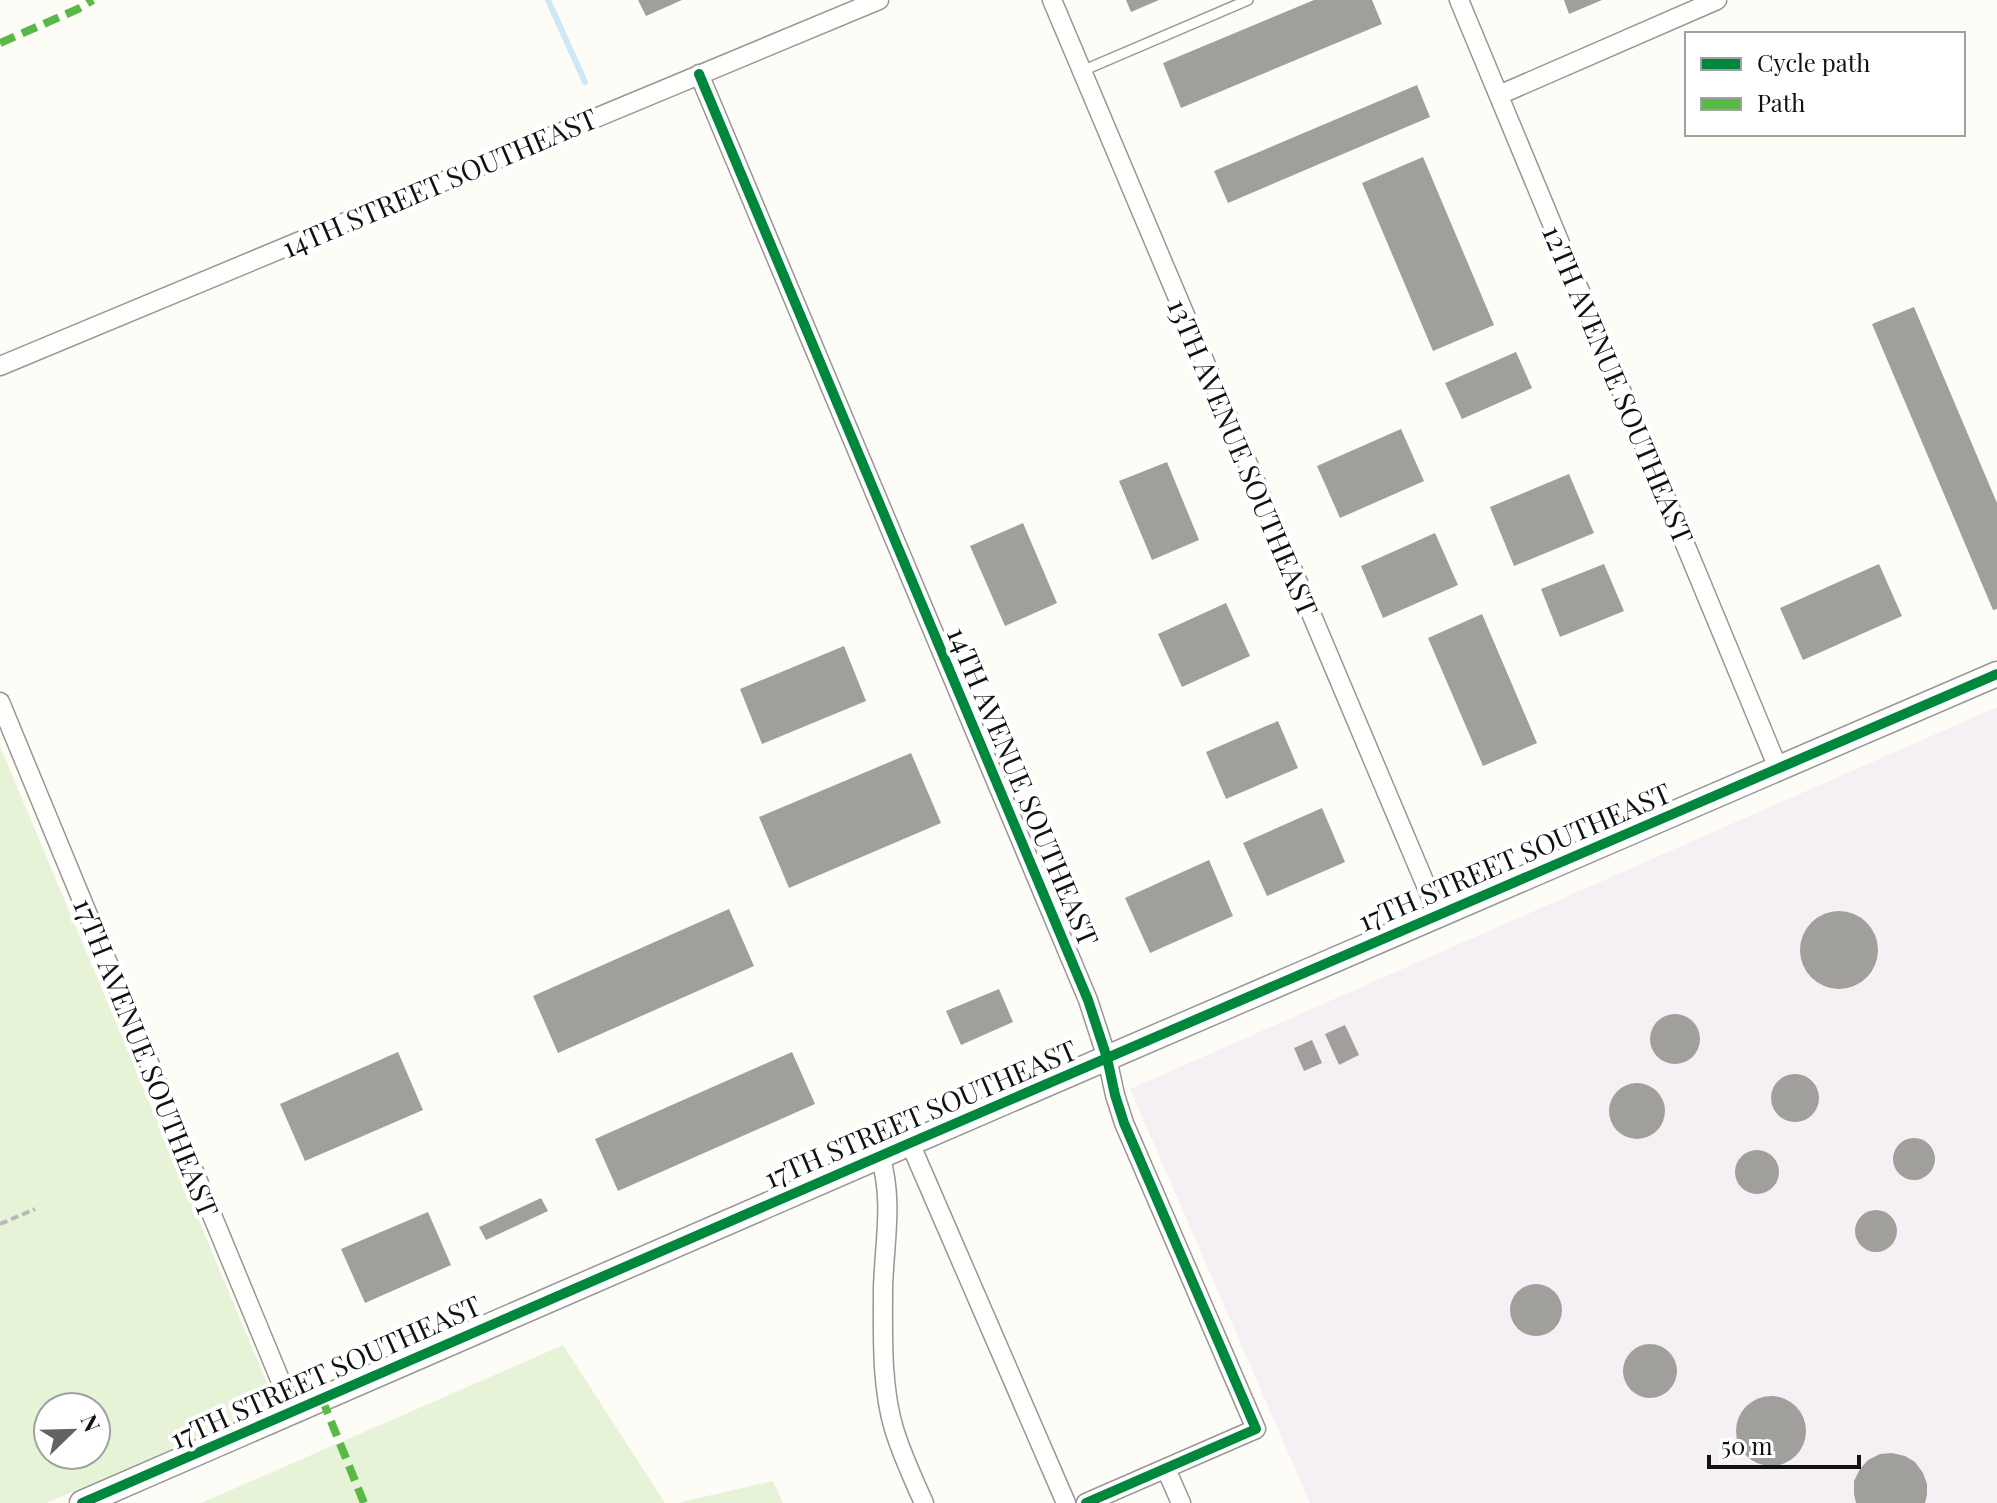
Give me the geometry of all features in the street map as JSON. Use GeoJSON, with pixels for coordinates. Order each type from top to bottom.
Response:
{"type":"FeatureCollection","features":[{"type":"Feature","properties":{"kind":"street","name":"14TH STREET SOUTHEAST"},"geometry":{"type":"LineString","coordinates":[[0,366],[879,0]]}},
{"type":"Feature","properties":{"kind":"street","name":"13TH AVENUE SOUTHEAST"},"geometry":{"type":"LineString","coordinates":[[1052,0],[1438,914]]}},
{"type":"Feature","properties":{"kind":"street","name":"12TH AVENUE SOUTHEAST"},"geometry":{"type":"LineString","coordinates":[[1459,0],[1778,768]]}},
{"type":"Feature","properties":{"kind":"street"},"geometry":{"type":"LineString","coordinates":[[1499,95],[1717,0]]}},
{"type":"Feature","properties":{"kind":"street","name":"14TH AVENUE SOUTHEAST"},"geometry":{"type":"LineString","coordinates":[[699,74],[1088,1000],[1124,1123],[1256,1429],[1166,1469]]}},
{"type":"Feature","properties":{"kind":"street","name":"17TH STREET SOUTHEAST"},"geometry":{"type":"LineString","coordinates":[[82,1503],[1997,674]]}},
{"type":"Feature","properties":{"kind":"street","name":"17TH AVENUE SOUTHEAST"},"geometry":{"type":"LineString","coordinates":[[0,702],[293,1411]]}},
{"type":"Feature","properties":{"kind":"street"},"geometry":{"type":"LineString","coordinates":[[910,1143],[1066,1503]]}},
{"type":"Feature","properties":{"kind":"street"},"geometry":{"type":"LineString","coordinates":[[880,1156],[888,1187],[883,1289],[887,1390],[893,1426],[924,1503]]}},
{"type":"Feature","properties":{"kind":"street"},"geometry":{"type":"LineString","coordinates":[[1086,1503],[1166,1469],[1181,1503]]}},
{"type":"Feature","properties":{"kind":"lane"},"geometry":{"type":"LineString","coordinates":[[1082,71],[1248,0]]}},
{"type":"Feature","properties":{"kind":"path"},"geometry":{"type":"LineString","coordinates":[[0,1224],[35,1209]]}},
{"type":"Feature","properties":{"kind":"shaded area"},"geometry":{"type":"Polygon","coordinates":[[[1997,707],[1997,1503],[1310,1503],[1130,1089],[1997,707]]]}},
{"type":"Feature","properties":{"kind":"green space"},"geometry":{"type":"Polygon","coordinates":[[[0,746],[277,1407],[46,1503],[0,1503],[0,746]]]}},
{"type":"Feature","properties":{"kind":"green space"},"geometry":{"type":"Polygon","coordinates":[[[563,1345],[665,1503],[200,1503],[231,1490],[563,1345]]]}},
{"type":"Feature","properties":{"kind":"green space"},"geometry":{"type":"Polygon","coordinates":[[[773,1481],[783,1503],[677,1503],[773,1481]]]}},
{"type":"Feature","properties":{"kind":"building"},"geometry":{"type":"Polygon","coordinates":[[[638,0],[682,0],[646,16],[638,0]]]}},
{"type":"Feature","properties":{"kind":"building"},"geometry":{"type":"Polygon","coordinates":[[[1126,0],[1159,0],[1131,12],[1126,0]]]}},
{"type":"Feature","properties":{"kind":"building"},"geometry":{"type":"Polygon","coordinates":[[[1314,0],[1372,0],[1382,24],[1181,108],[1163,63],[1314,0]]]}},
{"type":"Feature","properties":{"kind":"building"},"geometry":{"type":"Polygon","coordinates":[[[1564,0],[1602,0],[1569,14],[1564,0]]]}},
{"type":"Feature","properties":{"kind":"building"},"geometry":{"type":"Polygon","coordinates":[[[1417,85],[1430,117],[1228,203],[1214,171],[1417,85]]]}},
{"type":"Feature","properties":{"kind":"building"},"geometry":{"type":"Polygon","coordinates":[[[1423,157],[1494,325],[1433,351],[1362,183],[1423,157]]]}},
{"type":"Feature","properties":{"kind":"building"},"geometry":{"type":"Polygon","coordinates":[[[1914,307],[1997,503],[1997,609],[1993,610],[1872,324],[1914,307]]]}},
{"type":"Feature","properties":{"kind":"building"},"geometry":{"type":"Polygon","coordinates":[[[1516,352],[1532,388],[1462,419],[1445,383],[1516,352]]]}},
{"type":"Feature","properties":{"kind":"building"},"geometry":{"type":"Polygon","coordinates":[[[1401,429],[1424,481],[1340,518],[1317,466],[1401,429]]]}},
{"type":"Feature","properties":{"kind":"building"},"geometry":{"type":"Polygon","coordinates":[[[1167,462],[1199,540],[1152,560],[1119,481],[1167,462]]]}},
{"type":"Feature","properties":{"kind":"building"},"geometry":{"type":"Polygon","coordinates":[[[1569,474],[1594,533],[1514,566],[1490,507],[1569,474]]]}},
{"type":"Feature","properties":{"kind":"building"},"geometry":{"type":"Polygon","coordinates":[[[1023,523],[1057,603],[1005,626],[970,546],[1023,523]]]}},
{"type":"Feature","properties":{"kind":"building"},"geometry":{"type":"Polygon","coordinates":[[[1435,533],[1458,585],[1383,618],[1361,566],[1435,533]]]}},
{"type":"Feature","properties":{"kind":"building"},"geometry":{"type":"Polygon","coordinates":[[[1604,564],[1624,611],[1560,637],[1541,589],[1604,564]]]}},
{"type":"Feature","properties":{"kind":"building"},"geometry":{"type":"Polygon","coordinates":[[[1879,564],[1902,616],[1803,660],[1780,608],[1879,564]]]}},
{"type":"Feature","properties":{"kind":"building"},"geometry":{"type":"Polygon","coordinates":[[[1226,603],[1250,656],[1182,687],[1158,634],[1226,603]]]}},
{"type":"Feature","properties":{"kind":"building"},"geometry":{"type":"Polygon","coordinates":[[[1482,614],[1537,743],[1483,766],[1428,638],[1482,614]]]}},
{"type":"Feature","properties":{"kind":"building"},"geometry":{"type":"Polygon","coordinates":[[[844,646],[866,701],[762,744],[740,689],[844,646]]]}},
{"type":"Feature","properties":{"kind":"building"},"geometry":{"type":"Polygon","coordinates":[[[1278,721],[1298,768],[1226,799],[1206,752],[1278,721]]]}},
{"type":"Feature","properties":{"kind":"building"},"geometry":{"type":"Polygon","coordinates":[[[911,753],[941,823],[789,888],[759,817],[911,753]]]}},
{"type":"Feature","properties":{"kind":"building"},"geometry":{"type":"Polygon","coordinates":[[[1322,808],[1345,862],[1267,896],[1243,843],[1322,808]]]}},
{"type":"Feature","properties":{"kind":"building"},"geometry":{"type":"Polygon","coordinates":[[[1209,860],[1233,916],[1150,953],[1125,898],[1209,860]]]}},
{"type":"Feature","properties":{"kind":"building"},"geometry":{"type":"Polygon","coordinates":[[[729,909],[754,966],[558,1053],[533,996],[729,909]]]}},
{"type":"Feature","properties":{"kind":"building"},"geometry":{"type":"Polygon","coordinates":[[[1839,911],[1854,914],[1867,922],[1875,935],[1878,950],[1875,965],[1867,978],[1854,986],[1839,989],[1824,986],[1811,978],[1803,965],[1800,950],[1803,935],[1811,922],[1824,914],[1839,911]]]}},
{"type":"Feature","properties":{"kind":"building"},"geometry":{"type":"Polygon","coordinates":[[[999,989],[1013,1022],[961,1045],[946,1011],[999,989]]]}},
{"type":"Feature","properties":{"kind":"building"},"geometry":{"type":"Polygon","coordinates":[[[1675,1014],[1693,1021],[1700,1039],[1693,1057],[1675,1064],[1657,1057],[1650,1039],[1657,1021],[1675,1014]]]}},
{"type":"Feature","properties":{"kind":"building"},"geometry":{"type":"Polygon","coordinates":[[[1345,1025],[1359,1055],[1339,1065],[1325,1034],[1345,1025]]]}},
{"type":"Feature","properties":{"kind":"building"},"geometry":{"type":"Polygon","coordinates":[[[1312,1040],[1322,1063],[1304,1071],[1294,1048],[1312,1040]]]}},
{"type":"Feature","properties":{"kind":"building"},"geometry":{"type":"Polygon","coordinates":[[[398,1052],[423,1110],[305,1161],[280,1104],[398,1052]]]}},
{"type":"Feature","properties":{"kind":"building"},"geometry":{"type":"Polygon","coordinates":[[[792,1052],[815,1104],[618,1191],[595,1139],[792,1052]]]}},
{"type":"Feature","properties":{"kind":"building"},"geometry":{"type":"Polygon","coordinates":[[[1795,1074],[1812,1081],[1819,1098],[1812,1115],[1795,1122],[1778,1115],[1771,1098],[1778,1081],[1795,1074]]]}},
{"type":"Feature","properties":{"kind":"building"},"geometry":{"type":"Polygon","coordinates":[[[1637,1083],[1657,1091],[1665,1111],[1657,1131],[1637,1139],[1617,1131],[1609,1111],[1617,1091],[1637,1083]]]}},
{"type":"Feature","properties":{"kind":"building"},"geometry":{"type":"Polygon","coordinates":[[[1914,1138],[1929,1144],[1935,1159],[1929,1174],[1914,1180],[1899,1174],[1893,1159],[1899,1144],[1914,1138]]]}},
{"type":"Feature","properties":{"kind":"building"},"geometry":{"type":"Polygon","coordinates":[[[1757,1150],[1772,1157],[1779,1172],[1772,1187],[1757,1194],[1742,1187],[1735,1172],[1742,1157],[1757,1150]]]}},
{"type":"Feature","properties":{"kind":"building"},"geometry":{"type":"Polygon","coordinates":[[[541,1198],[548,1211],[486,1240],[479,1227],[541,1198]]]}},
{"type":"Feature","properties":{"kind":"building"},"geometry":{"type":"Polygon","coordinates":[[[1876,1210],[1891,1216],[1897,1231],[1891,1246],[1876,1252],[1861,1246],[1855,1231],[1861,1216],[1876,1210]]]}},
{"type":"Feature","properties":{"kind":"building"},"geometry":{"type":"Polygon","coordinates":[[[428,1212],[451,1265],[365,1303],[341,1249],[428,1212]]]}},
{"type":"Feature","properties":{"kind":"building"},"geometry":{"type":"Polygon","coordinates":[[[1536,1284],[1554,1292],[1562,1310],[1554,1328],[1536,1336],[1518,1328],[1510,1310],[1518,1292],[1536,1284]]]}},
{"type":"Feature","properties":{"kind":"building"},"geometry":{"type":"Polygon","coordinates":[[[1650,1344],[1669,1352],[1677,1371],[1669,1390],[1650,1398],[1631,1390],[1623,1371],[1631,1352],[1650,1344]]]}},
{"type":"Feature","properties":{"kind":"building"},"geometry":{"type":"Polygon","coordinates":[[[1771,1396],[1796,1406],[1806,1431],[1796,1456],[1771,1466],[1746,1456],[1736,1431],[1746,1406],[1771,1396]]]}},
{"type":"Feature","properties":{"kind":"building"},"geometry":{"type":"Polygon","coordinates":[[[1892,1453],[1915,1462],[1923,1473],[1927,1484],[1925,1503],[1856,1503],[1854,1481],[1860,1469],[1880,1454],[1892,1453]]]}},
{"type":"Feature","properties":{"kind":"waterway"},"geometry":{"type":"LineString","coordinates":[[548,0],[585,82]]}},
{"type":"Feature","properties":{"kind":"marked path"},"geometry":{"type":"LineString","coordinates":[[0,43],[93,0]]}},
{"type":"Feature","properties":{"kind":"marked path"},"geometry":{"type":"LineString","coordinates":[[322,1399],[364,1503]]}},
{"type":"Feature","properties":{"kind":"cycle path"},"geometry":{"type":"LineString","coordinates":[[699,74],[1088,1000],[1124,1123],[1256,1429],[1086,1503]]}},
{"type":"Feature","properties":{"kind":"cycle path"},"geometry":{"type":"LineString","coordinates":[[82,1503],[1997,674]]}}]}
